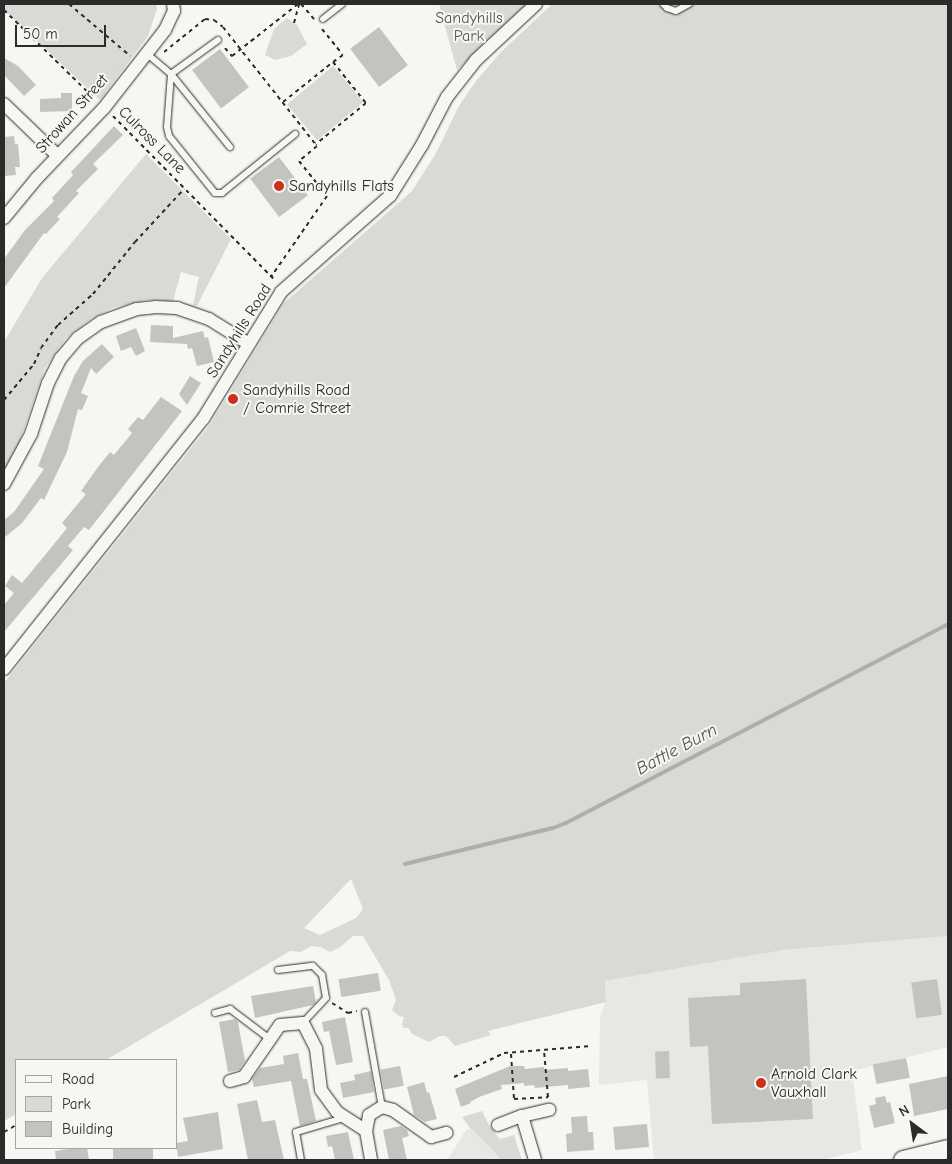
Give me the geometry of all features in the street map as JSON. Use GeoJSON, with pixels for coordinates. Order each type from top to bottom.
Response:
{"type":"FeatureCollection","features":[{"type":"Feature","properties":{"kind":"street","name":"Strowan Street"},"geometry":{"type":"LineString","coordinates":[[4,218],[57,155],[104,108],[138,63],[150,56],[174,11],[174,4]]}},
{"type":"Feature","properties":{"kind":"street","name":"Sandyhills Road"},"geometry":{"type":"LineString","coordinates":[[4,670],[197,427],[283,289],[390,196],[422,145],[447,97],[476,60],[536,4]]}},
{"type":"Feature","properties":{"kind":"street"},"geometry":{"type":"LineString","coordinates":[[4,104],[57,155]]}},
{"type":"Feature","properties":{"kind":"street"},"geometry":{"type":"LineString","coordinates":[[4,484],[31,434],[48,383],[61,358],[78,338],[101,322],[137,309],[156,307],[177,308],[209,319],[249,344]]}},
{"type":"Feature","properties":{"kind":"street"},"geometry":{"type":"LineString","coordinates":[[230,1081],[244,1077],[280,1025],[303,1023],[316,1049],[321,1090],[337,1112],[366,1132]]}},
{"type":"Feature","properties":{"kind":"street"},"geometry":{"type":"LineString","coordinates":[[370,1160],[366,1132],[369,1115],[382,1106],[393,1110],[431,1137],[446,1133]]}},
{"type":"Feature","properties":{"kind":"street"},"geometry":{"type":"LineString","coordinates":[[498,1125],[522,1116],[549,1110]]}},
{"type":"Feature","properties":{"kind":"street"},"geometry":{"type":"LineString","coordinates":[[522,1116],[536,1160]]}},
{"type":"Feature","properties":{"kind":"street"},"geometry":{"type":"LineString","coordinates":[[903,1160],[948,1149]]}},
{"type":"Feature","properties":{"kind":"lane"},"geometry":{"type":"LineString","coordinates":[[323,19],[342,4]]}},
{"type":"Feature","properties":{"kind":"lane"},"geometry":{"type":"LineString","coordinates":[[663,4],[667,8],[676,11],[689,4]]}},
{"type":"Feature","properties":{"kind":"lane"},"geometry":{"type":"LineString","coordinates":[[171,74],[218,40]]}},
{"type":"Feature","properties":{"kind":"lane"},"geometry":{"type":"LineString","coordinates":[[150,56],[171,74],[230,147]]}},
{"type":"Feature","properties":{"kind":"lane"},"geometry":{"type":"LineString","coordinates":[[171,74],[168,133],[216,193],[222,193],[295,134]]}},
{"type":"Feature","properties":{"kind":"lane"},"geometry":{"type":"LineString","coordinates":[[278,970],[313,966],[322,975],[326,998],[303,1023]]}},
{"type":"Feature","properties":{"kind":"lane"},"geometry":{"type":"LineString","coordinates":[[215,1013],[230,1009],[271,1040]]}},
{"type":"Feature","properties":{"kind":"lane"},"geometry":{"type":"LineString","coordinates":[[365,1012],[382,1106]]}},
{"type":"Feature","properties":{"kind":"lane"},"geometry":{"type":"LineString","coordinates":[[301,1160],[296,1132],[347,1118]]}},
{"type":"Feature","properties":{"kind":"path"},"geometry":{"type":"LineString","coordinates":[[69,4],[138,63]]}},
{"type":"Feature","properties":{"kind":"path"},"geometry":{"type":"LineString","coordinates":[[294,23],[299,4]]}},
{"type":"Feature","properties":{"kind":"path"},"geometry":{"type":"LineString","coordinates":[[218,40],[232,56],[299,4]]}},
{"type":"Feature","properties":{"kind":"path"},"geometry":{"type":"LineString","coordinates":[[283,102],[343,55],[299,4]]}},
{"type":"Feature","properties":{"kind":"path","name":"Culross Lane"},"geometry":{"type":"LineString","coordinates":[[4,10],[283,289]]}},
{"type":"Feature","properties":{"kind":"path"},"geometry":{"type":"LineString","coordinates":[[150,56],[204,20],[214,20],[223,26],[316,144]]}},
{"type":"Feature","properties":{"kind":"path"},"geometry":{"type":"LineString","coordinates":[[272,277],[327,196],[299,162],[317,146],[316,144],[366,103],[333,62]]}},
{"type":"Feature","properties":{"kind":"path"},"geometry":{"type":"LineString","coordinates":[[4,400],[34,364],[41,348],[58,325],[93,294],[135,242],[184,189]]}},
{"type":"Feature","properties":{"kind":"path"},"geometry":{"type":"LineString","coordinates":[[326,998],[348,1013],[364,1009],[365,1012]]}},
{"type":"Feature","properties":{"kind":"path"},"geometry":{"type":"LineString","coordinates":[[454,1077],[504,1053],[591,1046]]}},
{"type":"Feature","properties":{"kind":"path"},"geometry":{"type":"LineString","coordinates":[[511,1053],[514,1098],[519,1099],[548,1096],[544,1050]]}},
{"type":"Feature","properties":{"kind":"path"},"geometry":{"type":"LineString","coordinates":[[4,1132],[15,1126]]}},
{"type":"Feature","properties":{"kind":"shaded area"},"geometry":{"type":"Polygon","coordinates":[[[948,936],[948,1047],[852,1071],[862,1150],[822,1160],[654,1160],[647,1080],[599,1085],[600,1016],[606,1002],[605,981],[783,950],[948,936]]]}},
{"type":"Feature","properties":{"kind":"shaded area"},"geometry":{"type":"Polygon","coordinates":[[[471,1129],[502,1160],[447,1160],[466,1130],[471,1129]]]}},
{"type":"Feature","properties":{"kind":"green space"},"geometry":{"type":"Polygon","coordinates":[[[4,4],[156,4],[157,9],[148,36],[100,100],[4,10],[4,4]]]}},
{"type":"Feature","properties":{"kind":"green space","name":"Sandyhills Park"},"geometry":{"type":"Polygon","coordinates":[[[439,4],[527,4],[457,70],[439,4]]]}},
{"type":"Feature","properties":{"kind":"green space"},"geometry":{"type":"Polygon","coordinates":[[[552,4],[948,4],[948,936],[783,950],[605,981],[606,1002],[488,1031],[491,1035],[455,1046],[446,1036],[440,1036],[429,1042],[412,1034],[409,1028],[404,1028],[402,1024],[404,1017],[399,1016],[392,1010],[396,1000],[389,980],[363,936],[353,936],[339,948],[330,952],[321,947],[311,946],[301,952],[290,951],[108,1059],[15,1059],[15,1115],[4,1121],[4,683],[209,426],[284,303],[412,191],[435,155],[459,106],[476,81],[500,53],[552,4]],[[351,879],[304,928],[320,935],[356,918],[363,909],[351,879]]]}},
{"type":"Feature","properties":{"kind":"green space"},"geometry":{"type":"Polygon","coordinates":[[[287,18],[297,25],[307,44],[291,56],[275,60],[265,55],[274,29],[287,18]]]}},
{"type":"Feature","properties":{"kind":"green space"},"geometry":{"type":"Polygon","coordinates":[[[333,66],[363,102],[317,141],[287,105],[333,66]]]}},
{"type":"Feature","properties":{"kind":"green space"},"geometry":{"type":"Polygon","coordinates":[[[146,154],[231,239],[197,306],[193,305],[199,277],[181,272],[173,301],[146,300],[112,308],[91,319],[66,338],[45,368],[19,443],[4,471],[4,342],[42,278],[146,154]]]}},
{"type":"Feature","properties":{"kind":"green space"},"geometry":{"type":"Polygon","coordinates":[[[482,1111],[489,1125],[500,1139],[514,1135],[522,1160],[502,1160],[471,1129],[462,1117],[482,1111]]]}},
{"type":"Feature","properties":{"kind":"building"},"geometry":{"type":"Polygon","coordinates":[[[379,27],[408,65],[379,87],[350,49],[379,27]]]}},
{"type":"Feature","properties":{"kind":"building"},"geometry":{"type":"Polygon","coordinates":[[[220,49],[249,87],[221,108],[192,70],[220,49]]]}},
{"type":"Feature","properties":{"kind":"building"},"geometry":{"type":"Polygon","coordinates":[[[4,58],[18,66],[36,85],[24,96],[4,75],[4,58]]]}},
{"type":"Feature","properties":{"kind":"building"},"geometry":{"type":"Polygon","coordinates":[[[61,93],[72,93],[72,111],[40,112],[40,99],[61,98],[61,93]]]}},
{"type":"Feature","properties":{"kind":"building"},"geometry":{"type":"Polygon","coordinates":[[[114,126],[123,135],[93,164],[98,169],[76,191],[79,193],[57,217],[60,219],[46,234],[44,233],[4,288],[4,259],[25,230],[54,201],[52,198],[73,175],[71,172],[114,126]]]}},
{"type":"Feature","properties":{"kind":"building"},"geometry":{"type":"Polygon","coordinates":[[[14,136],[15,144],[18,144],[20,167],[15,167],[16,175],[4,176],[4,137],[14,136]]]}},
{"type":"Feature","properties":{"kind":"building","name":"Sandyhills Flats"},"geometry":{"type":"Polygon","coordinates":[[[279,157],[308,195],[279,217],[250,179],[279,157]]]}},
{"type":"Feature","properties":{"kind":"building"},"geometry":{"type":"Polygon","coordinates":[[[151,325],[173,326],[173,338],[203,331],[205,338],[208,337],[214,362],[197,366],[192,348],[188,349],[187,344],[150,342],[151,325]]]}},
{"type":"Feature","properties":{"kind":"building"},"geometry":{"type":"Polygon","coordinates":[[[136,328],[145,351],[136,356],[131,347],[121,351],[116,336],[136,328]]]}},
{"type":"Feature","properties":{"kind":"building"},"geometry":{"type":"Polygon","coordinates":[[[102,344],[114,357],[96,374],[91,368],[81,393],[88,396],[82,410],[78,409],[67,452],[44,500],[41,498],[22,523],[4,538],[4,520],[14,512],[44,469],[38,466],[74,376],[83,361],[102,344]]]}},
{"type":"Feature","properties":{"kind":"building"},"geometry":{"type":"Polygon","coordinates":[[[190,376],[201,383],[187,405],[179,394],[190,376]]]}},
{"type":"Feature","properties":{"kind":"building"},"geometry":{"type":"Polygon","coordinates":[[[161,397],[182,411],[89,530],[84,527],[68,546],[73,550],[4,632],[4,605],[14,593],[5,586],[12,575],[22,583],[67,528],[62,523],[86,494],[81,491],[98,467],[110,452],[114,455],[132,433],[128,429],[138,417],[143,420],[161,397]]]}},
{"type":"Feature","properties":{"kind":"building"},"geometry":{"type":"Polygon","coordinates":[[[378,973],[381,991],[341,997],[338,979],[378,973]]]}},
{"type":"Feature","properties":{"kind":"building","name":"Arnold Clark Vauxhall"},"geometry":{"type":"Polygon","coordinates":[[[806,979],[813,1119],[712,1124],[708,1046],[690,1047],[688,998],[740,995],[740,983],[806,979]]]}},
{"type":"Feature","properties":{"kind":"building"},"geometry":{"type":"Polygon","coordinates":[[[937,979],[942,1015],[916,1018],[911,983],[937,979]]]}},
{"type":"Feature","properties":{"kind":"building"},"geometry":{"type":"Polygon","coordinates":[[[313,986],[316,1002],[313,1005],[255,1018],[251,996],[313,986]]]}},
{"type":"Feature","properties":{"kind":"building"},"geometry":{"type":"Polygon","coordinates":[[[345,1017],[353,1062],[336,1065],[329,1031],[324,1032],[322,1022],[345,1017]]]}},
{"type":"Feature","properties":{"kind":"building"},"geometry":{"type":"Polygon","coordinates":[[[235,1019],[238,1022],[245,1061],[239,1070],[228,1072],[219,1022],[235,1019]]]}},
{"type":"Feature","properties":{"kind":"building"},"geometry":{"type":"Polygon","coordinates":[[[655,1051],[669,1051],[670,1078],[656,1078],[655,1051]]]}},
{"type":"Feature","properties":{"kind":"building"},"geometry":{"type":"Polygon","coordinates":[[[298,1053],[303,1079],[307,1079],[316,1121],[300,1126],[291,1081],[254,1087],[252,1079],[260,1068],[284,1064],[283,1056],[298,1053]]]}},
{"type":"Feature","properties":{"kind":"building"},"geometry":{"type":"Polygon","coordinates":[[[906,1058],[910,1078],[876,1084],[873,1064],[906,1058]]]}},
{"type":"Feature","properties":{"kind":"building"},"geometry":{"type":"Polygon","coordinates":[[[400,1066],[404,1086],[384,1089],[380,1070],[400,1066]]]}},
{"type":"Feature","properties":{"kind":"building"},"geometry":{"type":"Polygon","coordinates":[[[510,1066],[524,1066],[525,1069],[544,1067],[544,1070],[568,1068],[568,1071],[588,1069],[590,1087],[568,1089],[568,1085],[535,1088],[534,1085],[524,1086],[524,1083],[501,1085],[502,1089],[479,1097],[461,1107],[455,1089],[510,1066]]]}},
{"type":"Feature","properties":{"kind":"building"},"geometry":{"type":"Polygon","coordinates":[[[371,1071],[374,1092],[343,1098],[340,1083],[355,1080],[354,1075],[371,1071]]]}},
{"type":"Feature","properties":{"kind":"building"},"geometry":{"type":"Polygon","coordinates":[[[948,1076],[948,1109],[914,1116],[909,1084],[948,1076]]]}},
{"type":"Feature","properties":{"kind":"building"},"geometry":{"type":"Polygon","coordinates":[[[424,1082],[437,1119],[425,1122],[414,1115],[407,1087],[424,1082]]]}},
{"type":"Feature","properties":{"kind":"building"},"geometry":{"type":"Polygon","coordinates":[[[885,1096],[887,1103],[890,1102],[895,1123],[874,1128],[869,1106],[876,1104],[875,1098],[885,1096]]]}},
{"type":"Feature","properties":{"kind":"building"},"geometry":{"type":"Polygon","coordinates":[[[257,1100],[262,1122],[275,1120],[284,1160],[248,1160],[237,1104],[257,1100]]]}},
{"type":"Feature","properties":{"kind":"building"},"geometry":{"type":"Polygon","coordinates":[[[218,1112],[223,1149],[178,1157],[178,1143],[188,1141],[183,1118],[218,1112]]]}},
{"type":"Feature","properties":{"kind":"building"},"geometry":{"type":"Polygon","coordinates":[[[587,1116],[588,1132],[593,1132],[594,1150],[567,1152],[566,1134],[572,1133],[571,1117],[587,1116]]]}},
{"type":"Feature","properties":{"kind":"building"},"geometry":{"type":"Polygon","coordinates":[[[647,1124],[649,1147],[615,1150],[613,1127],[647,1124]]]}},
{"type":"Feature","properties":{"kind":"building"},"geometry":{"type":"Polygon","coordinates":[[[401,1126],[407,1130],[409,1136],[402,1138],[407,1160],[389,1160],[383,1130],[401,1126]]]}},
{"type":"Feature","properties":{"kind":"building"},"geometry":{"type":"Polygon","coordinates":[[[348,1132],[354,1160],[335,1160],[332,1146],[328,1147],[326,1136],[348,1132]]]}},
{"type":"Feature","properties":{"kind":"building"},"geometry":{"type":"Polygon","coordinates":[[[87,1149],[89,1160],[56,1160],[55,1151],[87,1149]]]}},
{"type":"Feature","properties":{"kind":"building"},"geometry":{"type":"Polygon","coordinates":[[[113,1149],[153,1149],[153,1160],[113,1160],[113,1149]]]}},
{"type":"Feature","properties":{"kind":"waterway","name":"Battle Burn"},"geometry":{"type":"LineString","coordinates":[[405,864],[553,828],[566,823],[948,624]]}},
{"type":"Feature","properties":{"kind":"place","name":"Sandyhills Flats"},"geometry":{"type":"Point","coordinates":[279,186]}},
{"type":"Feature","properties":{"kind":"place","name":"Sandyhills Road / Comrie Street"},"geometry":{"type":"Point","coordinates":[233,399]}},
{"type":"Feature","properties":{"kind":"place","name":"Arnold Clark Vauxhall"},"geometry":{"type":"Point","coordinates":[761,1083]}}]}
